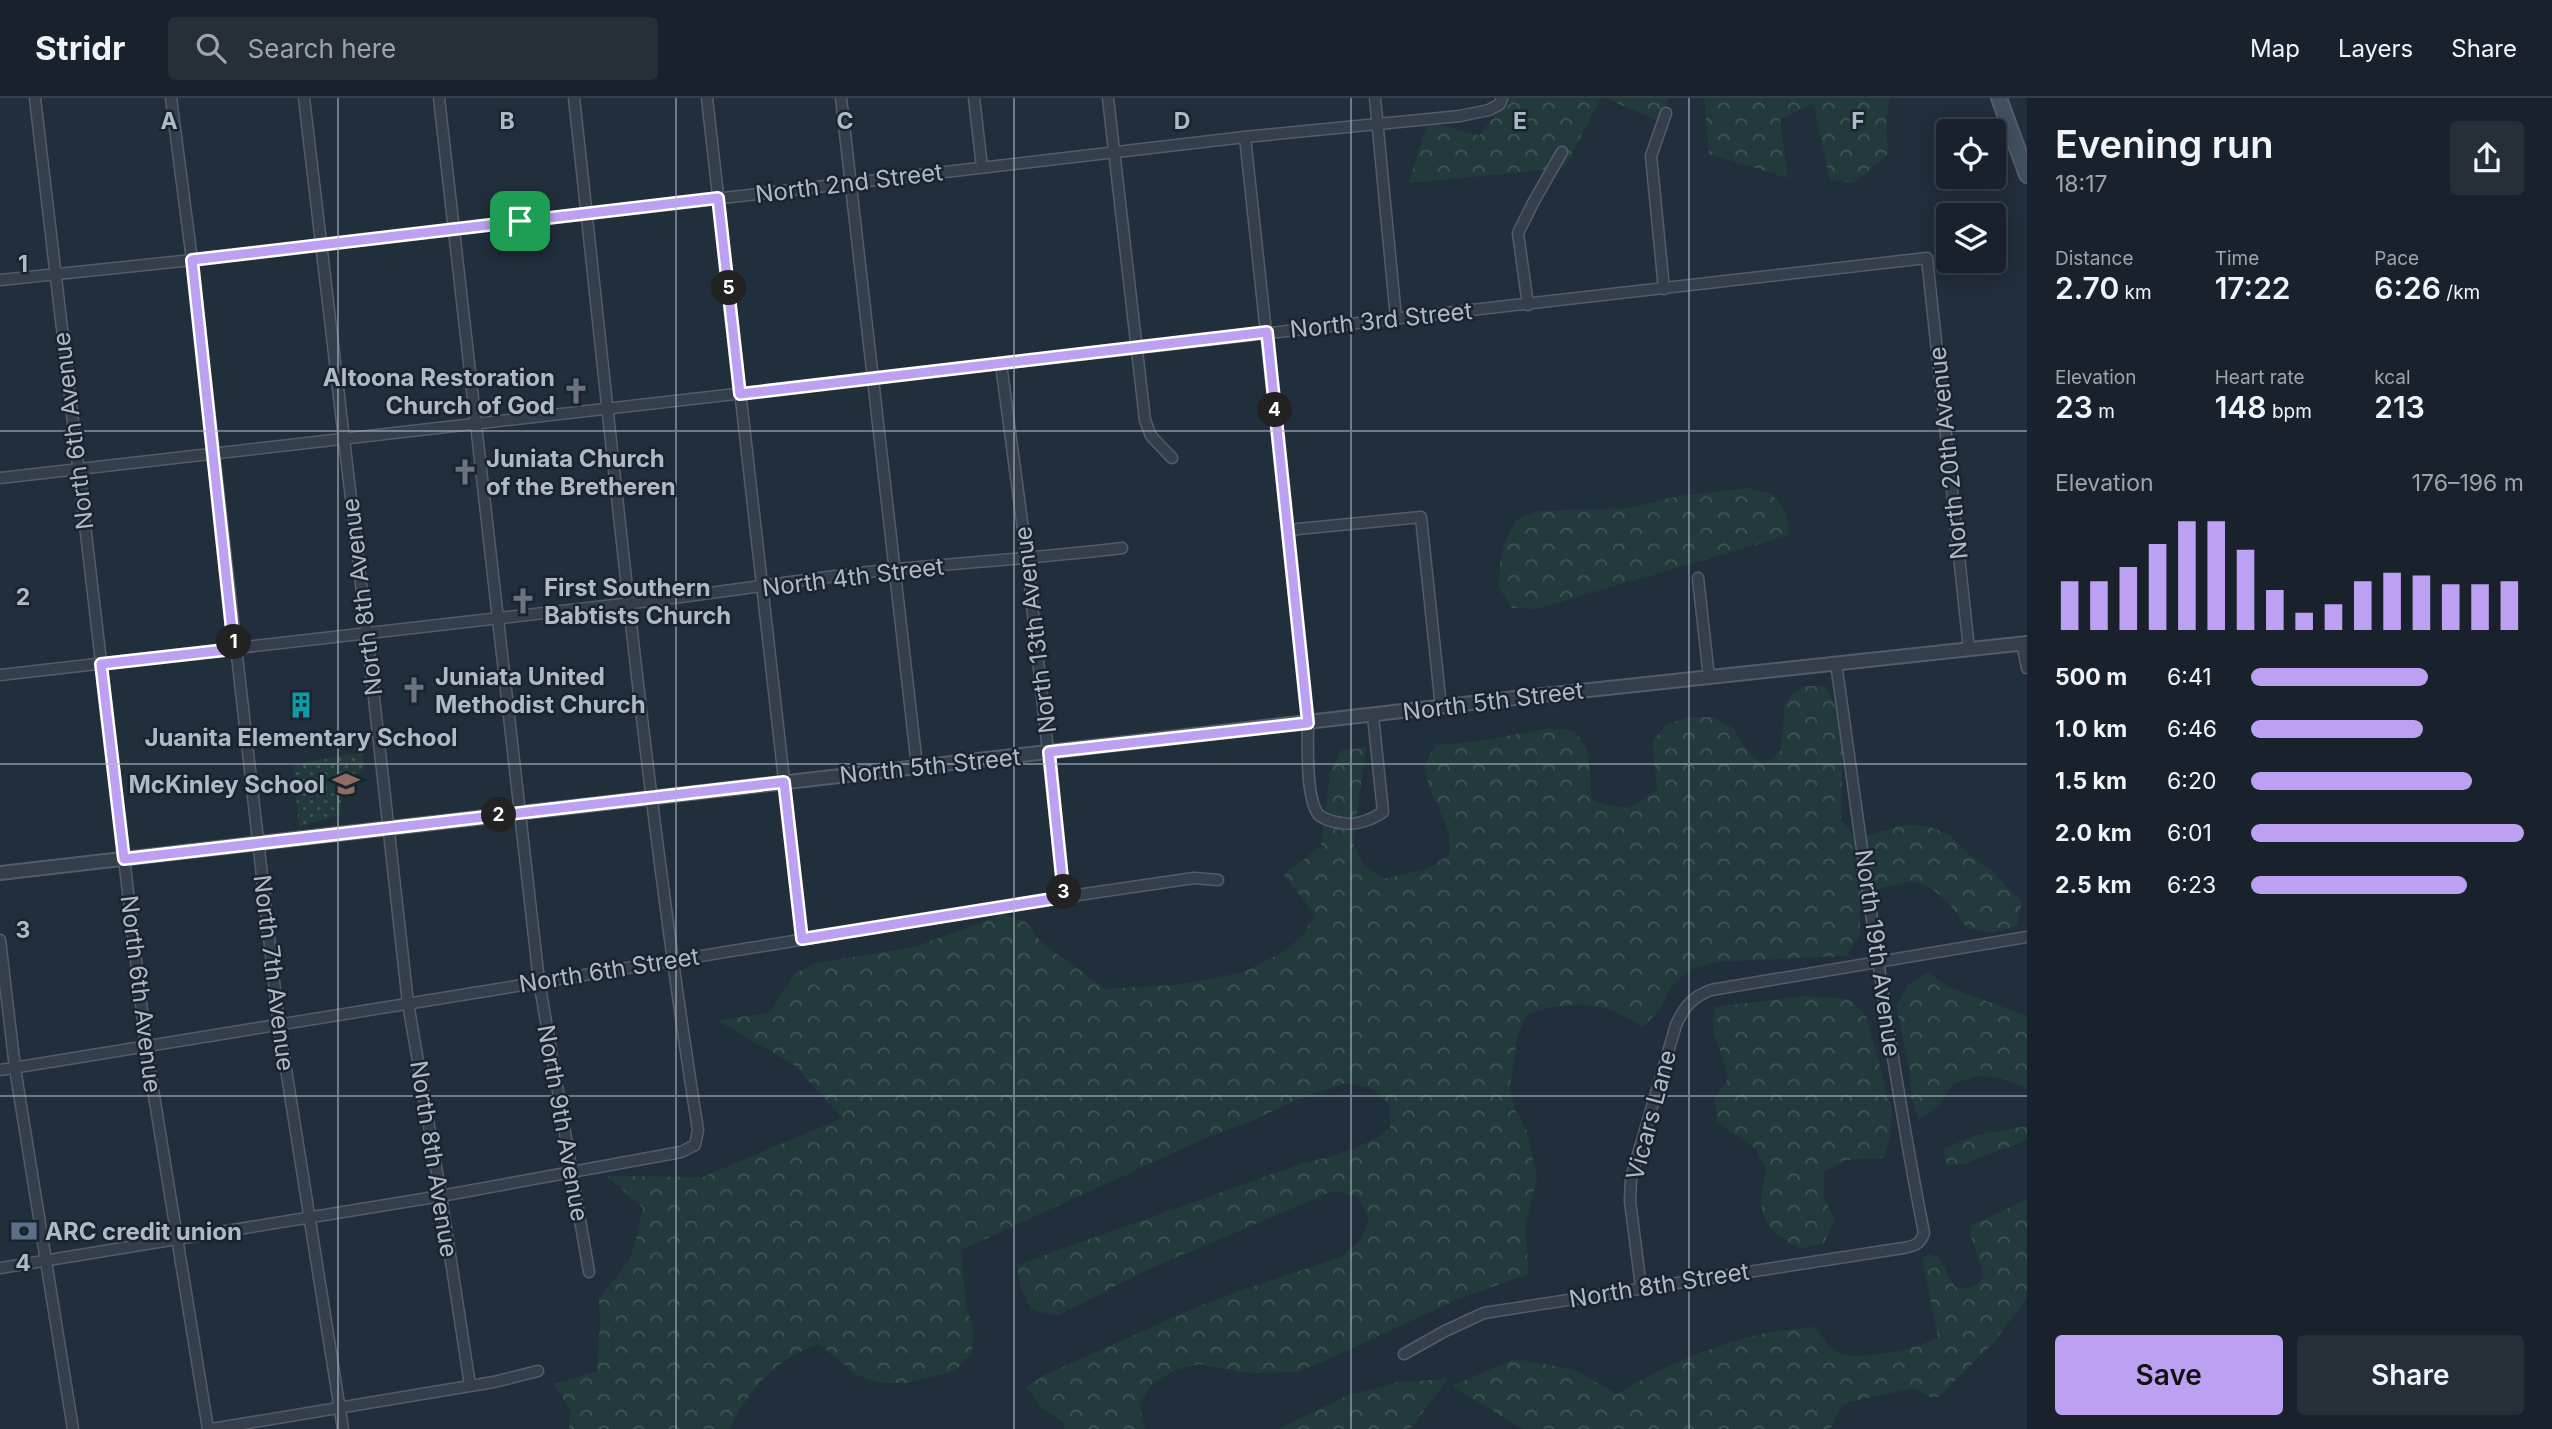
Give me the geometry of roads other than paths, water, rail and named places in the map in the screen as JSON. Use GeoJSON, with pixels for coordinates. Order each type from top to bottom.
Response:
{"type":"FeatureCollection","features":[{"type":"Feature","properties":{"kind":"main road"},"geometry":{"type":"LineString","coordinates":[[1999,98],[2021,136],[2027,175]]}},
{"type":"Feature","properties":{"kind":"street","name":"North 6th Avenue"},"geometry":{"type":"LineString","coordinates":[[35,98],[145,1046],[210,1429]]}},
{"type":"Feature","properties":{"kind":"street","name":"North 7th Avenue"},"geometry":{"type":"LineString","coordinates":[[171,98],[192,260],[234,649],[279,1025],[343,1429]]}},
{"type":"Feature","properties":{"kind":"street","name":"North 8th Avenue"},"geometry":{"type":"LineString","coordinates":[[304,98],[408,1003],[470,1385]]}},
{"type":"Feature","properties":{"kind":"street","name":"North 9th Avenue"},"geometry":{"type":"LineString","coordinates":[[439,98],[539,981],[589,1272]]}},
{"type":"Feature","properties":{"kind":"street"},"geometry":{"type":"LineString","coordinates":[[0,1268],[441,1196],[681,1153],[695,1145],[698,1130],[671,961],[573,98]]}},
{"type":"Feature","properties":{"kind":"street"},"geometry":{"type":"LineString","coordinates":[[706,98],[802,939]]}},
{"type":"Feature","properties":{"kind":"street"},"geometry":{"type":"LineString","coordinates":[[841,98],[916,766]]}},
{"type":"Feature","properties":{"kind":"street"},"geometry":{"type":"LineString","coordinates":[[974,98],[982,167]]}},
{"type":"Feature","properties":{"kind":"street"},"geometry":{"type":"LineString","coordinates":[[1108,98],[1145,420],[1151,436],[1172,458]]}},
{"type":"Feature","properties":{"kind":"street"},"geometry":{"type":"LineString","coordinates":[[1375,98],[1396,318]]}},
{"type":"Feature","properties":{"kind":"street","name":"North 2nd Street"},"geometry":{"type":"LineString","coordinates":[[0,280],[1245,137],[1460,116],[1489,110],[1500,104],[1502,98]]}},
{"type":"Feature","properties":{"kind":"street"},"geometry":{"type":"LineString","coordinates":[[1664,289],[1651,156],[1666,113]]}},
{"type":"Feature","properties":{"kind":"street"},"geometry":{"type":"LineString","coordinates":[[1245,137],[1308,723],[1309,775],[1319,815],[1332,822],[1348,824],[1366,821],[1383,813],[1373,716]]}},
{"type":"Feature","properties":{"kind":"street"},"geometry":{"type":"LineString","coordinates":[[1528,305],[1518,233],[1562,152]]}},
{"type":"Feature","properties":{"kind":"street","name":"North 3rd Street"},"geometry":{"type":"LineString","coordinates":[[0,478],[1927,258]]}},
{"type":"Feature","properties":{"kind":"street","name":"North 20th Avenue"},"geometry":{"type":"LineString","coordinates":[[1927,258],[1969,649]]}},
{"type":"Feature","properties":{"kind":"street","name":"North 13th Avenue"},"geometry":{"type":"LineString","coordinates":[[1001,364],[1027,559],[1064,897]]}},
{"type":"Feature","properties":{"kind":"street"},"geometry":{"type":"LineString","coordinates":[[1288,532],[1421,517],[1441,707]]}},
{"type":"Feature","properties":{"kind":"street","name":"North 4th Street"},"geometry":{"type":"LineString","coordinates":[[0,675],[367,635],[894,569],[1027,559],[1122,548]]}},
{"type":"Feature","properties":{"kind":"street"},"geometry":{"type":"LineString","coordinates":[[1698,579],[1709,677]]}},
{"type":"Feature","properties":{"kind":"street"},"geometry":{"type":"LineString","coordinates":[[2024,643],[2027,668]]}},
{"type":"Feature","properties":{"kind":"street","name":"North 5th Street"},"geometry":{"type":"LineString","coordinates":[[0,873],[916,766],[2024,643]]}},
{"type":"Feature","properties":{"kind":"street","name":"North 19th Avenue"},"geometry":{"type":"LineString","coordinates":[[1836,663],[1878,963],[1908,1152],[1924,1233],[1922,1241]]}},
{"type":"Feature","properties":{"kind":"street","name":"North 6th Street"},"geometry":{"type":"LineString","coordinates":[[0,1070],[1064,897],[1194,878],[1218,880]]}},
{"type":"Feature","properties":{"kind":"street"},"geometry":{"type":"LineString","coordinates":[[1878,963],[2027,937]]}},
{"type":"Feature","properties":{"kind":"street"},"geometry":{"type":"LineString","coordinates":[[0,940],[15,1068],[73,1429]]}},
{"type":"Feature","properties":{"kind":"street","name":"Vicars Lane"},"geometry":{"type":"LineString","coordinates":[[1641,1287],[1630,1201],[1633,1167],[1682,1011],[1699,995],[1718,989],[1878,963]]}},
{"type":"Feature","properties":{"kind":"street","name":"North 8th Street"},"geometry":{"type":"LineString","coordinates":[[1404,1354],[1484,1313],[1903,1248],[1922,1241]]}},
{"type":"Feature","properties":{"kind":"street"},"geometry":{"type":"LineString","coordinates":[[210,1429],[494,1382],[538,1371]]}},
{"type":"Feature","properties":{"kind":"place","name":"Altoona Restoration Church of God"},"geometry":{"type":"Point","coordinates":[576,391]}},
{"type":"Feature","properties":{"kind":"place","name":"Juniata Church of the Bretheren"},"geometry":{"type":"Point","coordinates":[465,472]}},
{"type":"Feature","properties":{"kind":"place","name":"First Southern Babtists Church"},"geometry":{"type":"Point","coordinates":[523,601]}},
{"type":"Feature","properties":{"kind":"place","name":"Juniata United Methodist Church"},"geometry":{"type":"Point","coordinates":[414,690]}},
{"type":"Feature","properties":{"kind":"place","name":"Juanita Elementary School"},"geometry":{"type":"Point","coordinates":[301,705]}},
{"type":"Feature","properties":{"kind":"place","name":"McKinley School"},"geometry":{"type":"Point","coordinates":[346,784]}},
{"type":"Feature","properties":{"kind":"place","name":"ARC credit union"},"geometry":{"type":"Point","coordinates":[24,1231]}}]}
